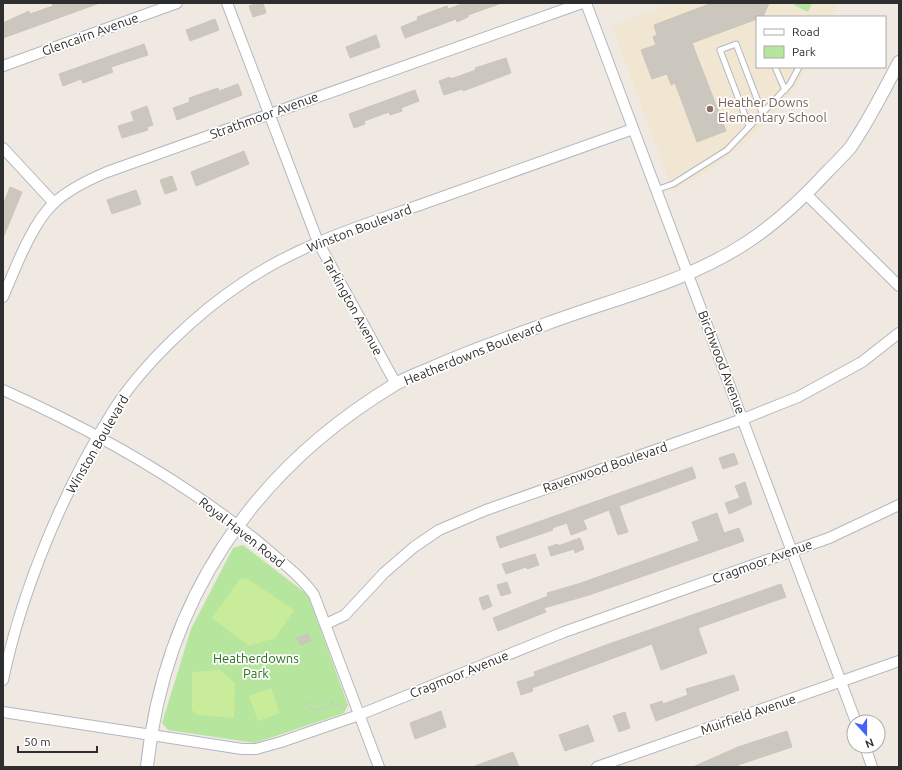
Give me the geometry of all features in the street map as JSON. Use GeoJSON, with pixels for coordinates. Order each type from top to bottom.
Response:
{"type":"FeatureCollection","features":[{"type":"Feature","properties":{"kind":"street","name":"Glencairn Avenue"},"geometry":{"type":"LineString","coordinates":[[3,66],[177,3]]}},
{"type":"Feature","properties":{"kind":"street","name":"Tarkington Avenue"},"geometry":{"type":"LineString","coordinates":[[227,3],[318,242],[396,384]]}},
{"type":"Feature","properties":{"kind":"street","name":"Strathmoor Avenue"},"geometry":{"type":"LineString","coordinates":[[3,297],[21,256],[40,220],[54,203],[79,184],[107,172],[268,113],[582,3]]}},
{"type":"Feature","properties":{"kind":"street","name":"Birchwood Avenue"},"geometry":{"type":"LineString","coordinates":[[586,3],[853,714]]}},
{"type":"Feature","properties":{"kind":"street","name":"Heatherdowns Boulevard"},"geometry":{"type":"LineString","coordinates":[[147,767],[150,735],[166,672],[187,611],[204,577],[237,525],[261,494],[279,475],[312,445],[355,411],[396,384],[447,360],[688,274],[749,241],[780,218],[806,194],[850,148],[879,100],[899,62]]}},
{"type":"Feature","properties":{"kind":"street","name":"Winston Boulevard"},"geometry":{"type":"LineString","coordinates":[[3,680],[22,609],[43,550],[65,500],[114,410],[131,387],[176,337],[213,305],[245,281],[318,242],[633,129]]}},
{"type":"Feature","properties":{"kind":"street"},"geometry":{"type":"LineString","coordinates":[[3,148],[54,203]]}},
{"type":"Feature","properties":{"kind":"street"},"geometry":{"type":"LineString","coordinates":[[806,194],[899,286]]}},
{"type":"Feature","properties":{"kind":"street","name":"Ravenwood Boulevard"},"geometry":{"type":"LineString","coordinates":[[326,624],[345,616],[384,573],[414,547],[439,530],[486,510],[743,419],[798,397],[839,376],[862,362],[899,333]]}},
{"type":"Feature","properties":{"kind":"street","name":"Royal Haven Road"},"geometry":{"type":"LineString","coordinates":[[3,390],[99,436],[185,489],[237,525],[298,576],[314,595],[379,767]]}},
{"type":"Feature","properties":{"kind":"street","name":"Cragmoor Avenue"},"geometry":{"type":"LineString","coordinates":[[3,712],[242,749],[256,749],[359,715],[564,632],[849,530],[899,505]]}},
{"type":"Feature","properties":{"kind":"street","name":"Muirfield Avenue"},"geometry":{"type":"LineString","coordinates":[[597,767],[899,661]]}},
{"type":"Feature","properties":{"kind":"street"},"geometry":{"type":"LineString","coordinates":[[868,754],[872,767]]}},
{"type":"Feature","properties":{"kind":"lane"},"geometry":{"type":"LineString","coordinates":[[749,126],[720,50],[736,44],[762,112]]}},
{"type":"Feature","properties":{"kind":"lane"},"geometry":{"type":"LineString","coordinates":[[775,68],[784,90]]}},
{"type":"Feature","properties":{"kind":"lane"},"geometry":{"type":"LineString","coordinates":[[656,190],[673,184],[720,156],[790,84],[798,68]]}},
{"type":"Feature","properties":{"kind":"path"},"geometry":{"type":"LineString","coordinates":[[306,702],[311,708],[316,710],[325,709],[332,703],[345,708]]}},
{"type":"Feature","properties":{"kind":"shaded area","name":"Heather Downs Elementary School"},"geometry":{"type":"Polygon","coordinates":[[[671,3],[838,3],[832,16],[756,16],[756,68],[805,68],[792,93],[749,139],[711,169],[673,191],[612,26],[671,3]]]}},
{"type":"Feature","properties":{"kind":"green space"},"geometry":{"type":"Polygon","coordinates":[[[795,3],[812,3],[808,12],[794,5],[795,3]]]}},
{"type":"Feature","properties":{"kind":"green space","name":"Heatherdowns Park"},"geometry":{"type":"Polygon","coordinates":[[[243,545],[308,595],[348,705],[344,713],[255,743],[168,730],[162,723],[191,629],[233,548],[243,545]]]}},
{"type":"Feature","properties":{"kind":"green space"},"geometry":{"type":"Polygon","coordinates":[[[246,578],[294,610],[275,638],[249,646],[212,618],[239,580],[246,578]]]}},
{"type":"Feature","properties":{"kind":"green space"},"geometry":{"type":"Polygon","coordinates":[[[220,670],[235,683],[234,718],[197,715],[192,710],[192,672],[220,670]]]}},
{"type":"Feature","properties":{"kind":"green space"},"geometry":{"type":"Polygon","coordinates":[[[271,688],[280,713],[258,721],[249,696],[271,688]]]}},
{"type":"Feature","properties":{"kind":"building"},"geometry":{"type":"Polygon","coordinates":[[[52,3],[97,4],[3,38],[3,23],[29,11],[30,14],[53,6],[52,3]]]}},
{"type":"Feature","properties":{"kind":"building"},"geometry":{"type":"Polygon","coordinates":[[[257,3],[263,3],[266,13],[253,17],[249,6],[257,3]]]}},
{"type":"Feature","properties":{"kind":"building"},"geometry":{"type":"Polygon","coordinates":[[[465,3],[499,4],[468,15],[468,17],[457,22],[456,19],[405,38],[401,27],[418,20],[417,17],[447,6],[448,9],[465,3]]]}},
{"type":"Feature","properties":{"kind":"building"},"geometry":{"type":"Polygon","coordinates":[[[712,3],[769,3],[763,16],[756,16],[756,19],[692,43],[726,131],[697,142],[675,83],[671,85],[667,74],[652,79],[641,50],[656,45],[653,37],[657,35],[654,25],[712,3]]]}},
{"type":"Feature","properties":{"kind":"building"},"geometry":{"type":"Polygon","coordinates":[[[215,19],[219,30],[190,41],[186,30],[215,19]]]}},
{"type":"Feature","properties":{"kind":"building"},"geometry":{"type":"Polygon","coordinates":[[[376,35],[380,47],[350,58],[346,47],[376,35]]]}},
{"type":"Feature","properties":{"kind":"building"},"geometry":{"type":"Polygon","coordinates":[[[144,44],[148,55],[111,67],[113,72],[83,83],[81,79],[63,86],[59,74],[144,44]]]}},
{"type":"Feature","properties":{"kind":"building"},"geometry":{"type":"Polygon","coordinates":[[[506,58],[511,73],[463,91],[462,89],[444,95],[439,81],[450,77],[451,79],[476,70],[475,68],[506,58]]]}},
{"type":"Feature","properties":{"kind":"building"},"geometry":{"type":"Polygon","coordinates":[[[238,84],[242,95],[177,120],[173,108],[190,102],[189,98],[218,88],[219,91],[238,84]]]}},
{"type":"Feature","properties":{"kind":"building"},"geometry":{"type":"Polygon","coordinates":[[[415,90],[419,101],[401,108],[402,111],[390,115],[389,112],[364,121],[365,124],[354,128],[349,114],[415,90]]]}},
{"type":"Feature","properties":{"kind":"building"},"geometry":{"type":"Polygon","coordinates":[[[147,106],[153,125],[147,127],[148,130],[122,138],[118,126],[134,121],[131,112],[147,106]]]}},
{"type":"Feature","properties":{"kind":"building"},"geometry":{"type":"Polygon","coordinates":[[[244,151],[249,164],[196,186],[191,172],[244,151]]]}},
{"type":"Feature","properties":{"kind":"building"},"geometry":{"type":"Polygon","coordinates":[[[172,176],[177,190],[165,194],[160,180],[172,176]]]}},
{"type":"Feature","properties":{"kind":"building"},"geometry":{"type":"Polygon","coordinates":[[[10,187],[22,192],[3,238],[3,205],[10,187]]]}},
{"type":"Feature","properties":{"kind":"building"},"geometry":{"type":"Polygon","coordinates":[[[136,190],[141,204],[112,214],[107,200],[136,190]]]}},
{"type":"Feature","properties":{"kind":"building"},"geometry":{"type":"Polygon","coordinates":[[[734,453],[738,464],[723,469],[719,458],[734,453]]]}},
{"type":"Feature","properties":{"kind":"building"},"geometry":{"type":"Polygon","coordinates":[[[692,467],[696,478],[619,506],[628,532],[618,535],[609,510],[583,520],[587,529],[571,535],[567,523],[552,528],[553,530],[500,548],[496,537],[692,467]]]}},
{"type":"Feature","properties":{"kind":"building"},"geometry":{"type":"Polygon","coordinates":[[[745,482],[752,504],[729,514],[725,503],[740,498],[735,486],[745,482]]]}},
{"type":"Feature","properties":{"kind":"building"},"geometry":{"type":"Polygon","coordinates":[[[717,513],[724,533],[739,528],[744,541],[589,595],[544,608],[546,612],[498,631],[493,618],[548,596],[547,593],[578,584],[699,541],[692,522],[717,513]]]}},
{"type":"Feature","properties":{"kind":"building"},"geometry":{"type":"Polygon","coordinates":[[[580,538],[584,549],[575,553],[574,549],[551,556],[548,547],[558,544],[558,546],[580,538]]]}},
{"type":"Feature","properties":{"kind":"building"},"geometry":{"type":"Polygon","coordinates":[[[535,554],[539,565],[527,569],[526,567],[506,574],[502,564],[535,554]]]}},
{"type":"Feature","properties":{"kind":"building"},"geometry":{"type":"Polygon","coordinates":[[[507,582],[511,593],[501,596],[497,585],[507,582]]]}},
{"type":"Feature","properties":{"kind":"building"},"geometry":{"type":"Polygon","coordinates":[[[781,584],[786,597],[698,628],[707,653],[661,670],[652,644],[532,688],[533,691],[521,695],[517,682],[535,676],[534,672],[606,645],[781,584]]]}},
{"type":"Feature","properties":{"kind":"building"},"geometry":{"type":"Polygon","coordinates":[[[488,595],[492,606],[483,610],[479,598],[488,595]]]}},
{"type":"Feature","properties":{"kind":"building"},"geometry":{"type":"Polygon","coordinates":[[[308,634],[311,641],[300,645],[297,638],[308,634]]]}},
{"type":"Feature","properties":{"kind":"building"},"geometry":{"type":"Polygon","coordinates":[[[734,675],[739,690],[656,721],[650,705],[662,701],[663,704],[688,695],[686,689],[734,675]]]}},
{"type":"Feature","properties":{"kind":"building"},"geometry":{"type":"Polygon","coordinates":[[[441,711],[446,727],[415,739],[410,723],[441,711]]]}},
{"type":"Feature","properties":{"kind":"building"},"geometry":{"type":"Polygon","coordinates":[[[625,712],[630,728],[619,732],[613,716],[625,712]]]}},
{"type":"Feature","properties":{"kind":"building"},"geometry":{"type":"Polygon","coordinates":[[[588,725],[594,741],[565,751],[559,735],[588,725]]]}},
{"type":"Feature","properties":{"kind":"building"},"geometry":{"type":"Polygon","coordinates":[[[787,731],[792,747],[738,765],[739,767],[693,767],[738,747],[787,731]]]}},
{"type":"Feature","properties":{"kind":"building"},"geometry":{"type":"Polygon","coordinates":[[[513,752],[519,767],[475,766],[513,752]]]}},
{"type":"Feature","properties":{"kind":"place","name":"Heather Downs Elementary School"},"geometry":{"type":"Point","coordinates":[710,109]}}]}
